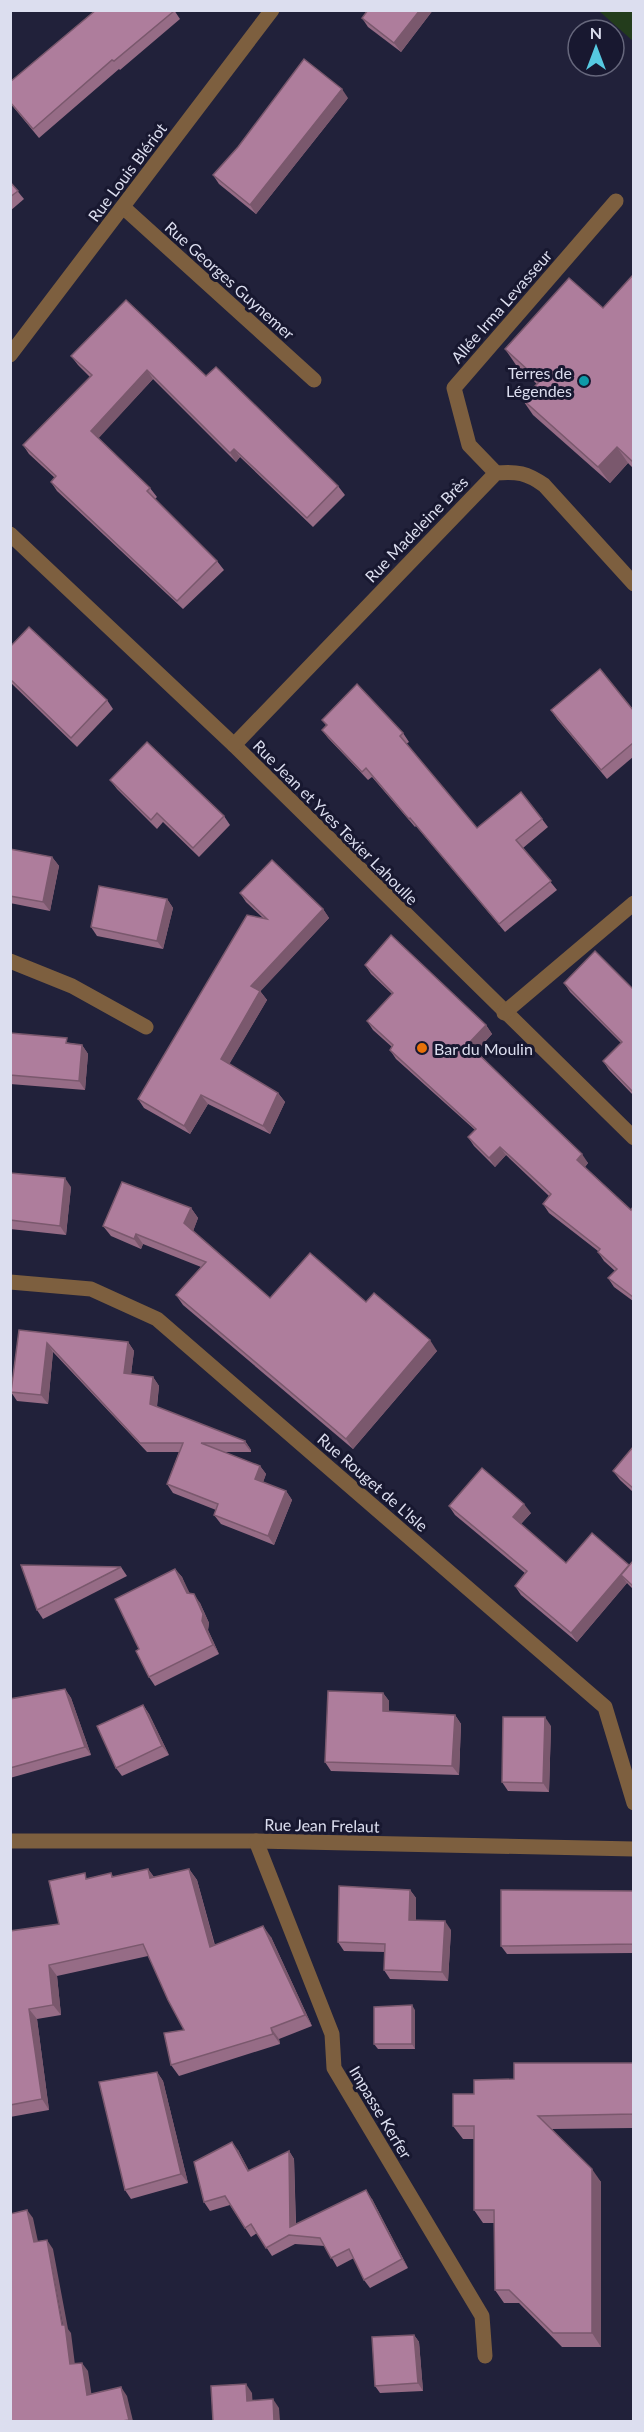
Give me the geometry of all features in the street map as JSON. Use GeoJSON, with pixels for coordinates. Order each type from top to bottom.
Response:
{"type":"FeatureCollection","features":[{"type":"Feature","properties":{"kind":"street","name":"Rue Louis Blériot"},"geometry":{"type":"LineString","coordinates":[[10,354],[272,10]]}},
{"type":"Feature","properties":{"kind":"street","name":"Allée Irma Levasseur"},"geometry":{"type":"LineString","coordinates":[[496,473],[469,445],[454,388],[616,201]]}},
{"type":"Feature","properties":{"kind":"street","name":"Rue Georges Guynemer"},"geometry":{"type":"LineString","coordinates":[[123,207],[314,381]]}},
{"type":"Feature","properties":{"kind":"street"},"geometry":{"type":"LineString","coordinates":[[496,473],[515,471],[529,475],[544,485],[633,584]]}},
{"type":"Feature","properties":{"kind":"street","name":"Rue Madeleine Brès"},"geometry":{"type":"LineString","coordinates":[[234,745],[496,473]]}},
{"type":"Feature","properties":{"kind":"street","name":"Rue Jean et Yves Texier Lahoulle"},"geometry":{"type":"LineString","coordinates":[[10,534],[234,745],[633,1138]]}},
{"type":"Feature","properties":{"kind":"street"},"geometry":{"type":"LineString","coordinates":[[504,1013],[633,903]]}},
{"type":"Feature","properties":{"kind":"street"},"geometry":{"type":"LineString","coordinates":[[10,961],[72,986],[146,1027]]}},
{"type":"Feature","properties":{"kind":"street","name":"Rue Rouget de L'Isle"},"geometry":{"type":"LineString","coordinates":[[10,1282],[91,1289],[158,1319],[605,1707],[633,1803]]}},
{"type":"Feature","properties":{"kind":"street","name":"Rue Jean Frelaut"},"geometry":{"type":"LineString","coordinates":[[10,1841],[256,1841],[633,1849]]}},
{"type":"Feature","properties":{"kind":"street","name":"Impasse Kerfer"},"geometry":{"type":"LineString","coordinates":[[256,1841],[332,2034],[334,2068],[482,2316],[485,2356]]}},
{"type":"Feature","properties":{"kind":"green space"},"geometry":{"type":"Polygon","coordinates":[[[599,11],[633,11],[633,41],[626,35],[626,18],[607,18],[599,11]]]}},
{"type":"Feature","properties":{"kind":"building"},"geometry":{"type":"Polygon","coordinates":[[[96,10],[174,11],[114,61],[112,60],[33,129],[10,102],[10,82],[96,10]]]}},
{"type":"Feature","properties":{"kind":"building"},"geometry":{"type":"Polygon","coordinates":[[[368,10],[420,10],[394,43],[362,18],[368,10]]]}},
{"type":"Feature","properties":{"kind":"building"},"geometry":{"type":"Polygon","coordinates":[[[304,59],[342,89],[250,205],[213,175],[238,147],[304,59]]]}},
{"type":"Feature","properties":{"kind":"building"},"geometry":{"type":"Polygon","coordinates":[[[10,182],[18,191],[10,197],[10,182]]]}},
{"type":"Feature","properties":{"kind":"building","name":"Terres de Légendes"},"geometry":{"type":"Polygon","coordinates":[[[633,275],[633,462],[617,447],[598,467],[522,399],[540,381],[505,349],[569,278],[603,308],[633,275]]]}},
{"type":"Feature","properties":{"kind":"building"},"geometry":{"type":"Polygon","coordinates":[[[126,300],[206,376],[216,367],[338,486],[307,518],[234,449],[230,453],[147,370],[91,431],[150,488],[147,491],[217,561],[177,601],[51,482],[56,476],[23,445],[92,375],[71,356],[126,300]]]}},
{"type":"Feature","properties":{"kind":"building"},"geometry":{"type":"Polygon","coordinates":[[[29,627],[107,700],[71,738],[10,679],[10,647],[29,627]]]}},
{"type":"Feature","properties":{"kind":"building"},"geometry":{"type":"Polygon","coordinates":[[[600,669],[633,710],[633,743],[601,770],[551,710],[600,669]]]}},
{"type":"Feature","properties":{"kind":"building"},"geometry":{"type":"Polygon","coordinates":[[[357,684],[403,733],[400,736],[477,828],[521,792],[542,819],[516,840],[551,881],[499,924],[366,768],[362,772],[322,730],[327,725],[322,720],[357,684]]]}},
{"type":"Feature","properties":{"kind":"building"},"geometry":{"type":"Polygon","coordinates":[[[147,742],[224,816],[193,848],[157,813],[151,820],[110,780],[147,742]]]}},
{"type":"Feature","properties":{"kind":"building"},"geometry":{"type":"Polygon","coordinates":[[[10,849],[52,857],[43,902],[10,896],[10,849]]]}},
{"type":"Feature","properties":{"kind":"building"},"geometry":{"type":"Polygon","coordinates":[[[272,860],[323,909],[251,986],[260,991],[221,1059],[278,1093],[263,1126],[201,1095],[184,1126],[138,1099],[247,915],[267,919],[240,893],[272,860]]]}},
{"type":"Feature","properties":{"kind":"building"},"geometry":{"type":"Polygon","coordinates":[[[99,886],[167,899],[157,941],[91,927],[99,886]]]}},
{"type":"Feature","properties":{"kind":"building"},"geometry":{"type":"Polygon","coordinates":[[[391,935],[486,1025],[468,1044],[582,1154],[577,1160],[631,1210],[633,1207],[633,1297],[608,1278],[617,1269],[598,1252],[600,1249],[543,1204],[551,1194],[500,1147],[489,1158],[468,1137],[476,1129],[390,1050],[393,1045],[367,1021],[393,993],[365,965],[391,935]]]}},
{"type":"Feature","properties":{"kind":"building"},"geometry":{"type":"Polygon","coordinates":[[[595,951],[633,989],[633,1092],[603,1061],[622,1042],[564,983],[595,951]]]}},
{"type":"Feature","properties":{"kind":"building"},"geometry":{"type":"Polygon","coordinates":[[[10,1033],[67,1038],[66,1043],[82,1045],[79,1081],[10,1075],[10,1033]]]}},
{"type":"Feature","properties":{"kind":"building"},"geometry":{"type":"Polygon","coordinates":[[[10,1173],[65,1178],[60,1226],[10,1220],[10,1173]]]}},
{"type":"Feature","properties":{"kind":"building"},"geometry":{"type":"Polygon","coordinates":[[[122,1182],[191,1208],[184,1223],[270,1298],[310,1253],[366,1302],[374,1293],[430,1340],[346,1439],[176,1295],[206,1262],[136,1234],[134,1239],[103,1226],[122,1182]]]}},
{"type":"Feature","properties":{"kind":"building"},"geometry":{"type":"Polygon","coordinates":[[[19,1330],[128,1342],[124,1373],[153,1377],[150,1404],[245,1441],[244,1443],[201,1443],[260,1466],[255,1479],[286,1491],[268,1536],[214,1515],[218,1504],[167,1484],[183,1443],[140,1443],[47,1343],[41,1395],[11,1392],[19,1330]]]}},
{"type":"Feature","properties":{"kind":"building"},"geometry":{"type":"Polygon","coordinates":[[[633,1447],[633,1488],[613,1471],[633,1447]]]}},
{"type":"Feature","properties":{"kind":"building"},"geometry":{"type":"Polygon","coordinates":[[[482,1468],[524,1504],[513,1517],[566,1563],[592,1533],[629,1565],[571,1633],[515,1586],[527,1571],[449,1506],[482,1468]]]}},
{"type":"Feature","properties":{"kind":"building"},"geometry":{"type":"Polygon","coordinates":[[[633,1561],[633,1586],[621,1575],[633,1561]]]}},
{"type":"Feature","properties":{"kind":"building"},"geometry":{"type":"Polygon","coordinates":[[[21,1565],[121,1567],[37,1610],[21,1565]]]}},
{"type":"Feature","properties":{"kind":"building"},"geometry":{"type":"Polygon","coordinates":[[[175,1569],[187,1593],[194,1594],[203,1614],[202,1621],[213,1645],[149,1677],[136,1651],[139,1649],[115,1599],[175,1569]]]}},
{"type":"Feature","properties":{"kind":"building"},"geometry":{"type":"Polygon","coordinates":[[[65,1689],[85,1747],[10,1768],[10,1699],[65,1689]]]}},
{"type":"Feature","properties":{"kind":"building"},"geometry":{"type":"Polygon","coordinates":[[[328,1691],[383,1693],[383,1711],[455,1715],[452,1766],[325,1762],[328,1691]]]}},
{"type":"Feature","properties":{"kind":"building"},"geometry":{"type":"Polygon","coordinates":[[[143,1705],[162,1746],[116,1768],[97,1726],[143,1705]]]}},
{"type":"Feature","properties":{"kind":"building"},"geometry":{"type":"Polygon","coordinates":[[[503,1717],[545,1717],[543,1783],[502,1782],[503,1717]]]}},
{"type":"Feature","properties":{"kind":"building"},"geometry":{"type":"Polygon","coordinates":[[[148,1869],[150,1878],[189,1869],[210,1947],[263,1926],[305,2015],[271,2028],[273,2034],[171,2065],[164,2033],[184,2030],[143,1944],[49,1965],[53,2005],[29,2009],[42,2099],[10,2105],[10,1931],[59,1924],[49,1881],[85,1873],[86,1879],[111,1873],[112,1877],[148,1869]]]}},
{"type":"Feature","properties":{"kind":"building"},"geometry":{"type":"Polygon","coordinates":[[[339,1886],[410,1890],[409,1920],[445,1921],[442,1972],[384,1970],[385,1944],[338,1942],[339,1886]]]}},
{"type":"Feature","properties":{"kind":"building"},"geometry":{"type":"Polygon","coordinates":[[[501,1890],[633,1891],[633,1944],[501,1946],[501,1890]]]}},
{"type":"Feature","properties":{"kind":"building"},"geometry":{"type":"Polygon","coordinates":[[[412,2005],[412,2044],[374,2044],[374,2007],[412,2005]]]}},
{"type":"Feature","properties":{"kind":"building"},"geometry":{"type":"Polygon","coordinates":[[[514,2063],[633,2063],[633,2114],[538,2116],[592,2169],[592,2333],[553,2333],[509,2290],[495,2290],[494,2210],[474,2210],[474,2126],[453,2126],[453,2094],[474,2094],[474,2080],[514,2079],[514,2063]]]}},
{"type":"Feature","properties":{"kind":"building"},"geometry":{"type":"Polygon","coordinates":[[[157,2072],[181,2174],[125,2190],[99,2082],[157,2072]]]}},
{"type":"Feature","properties":{"kind":"building"},"geometry":{"type":"Polygon","coordinates":[[[232,2142],[248,2171],[289,2151],[290,2227],[366,2190],[402,2259],[364,2280],[349,2249],[331,2258],[320,2238],[289,2235],[266,2248],[251,2224],[245,2228],[225,2196],[204,2202],[194,2162],[232,2142]]]}},
{"type":"Feature","properties":{"kind":"building"},"geometry":{"type":"Polygon","coordinates":[[[27,2210],[34,2242],[47,2240],[62,2325],[65,2325],[70,2364],[82,2363],[87,2395],[121,2387],[129,2420],[10,2421],[10,2214],[27,2210]]]}},
{"type":"Feature","properties":{"kind":"building"},"geometry":{"type":"Polygon","coordinates":[[[414,2335],[418,2383],[375,2386],[372,2337],[414,2335]]]}},
{"type":"Feature","properties":{"kind":"building"},"geometry":{"type":"Polygon","coordinates":[[[246,2384],[247,2401],[273,2399],[274,2421],[213,2421],[211,2386],[246,2384]]]}},
{"type":"Feature","properties":{"kind":"place","name":"Terres de Légendes"},"geometry":{"type":"Point","coordinates":[584,381]}},
{"type":"Feature","properties":{"kind":"place","name":"Bar du Moulin"},"geometry":{"type":"Point","coordinates":[422,1048]}}]}
